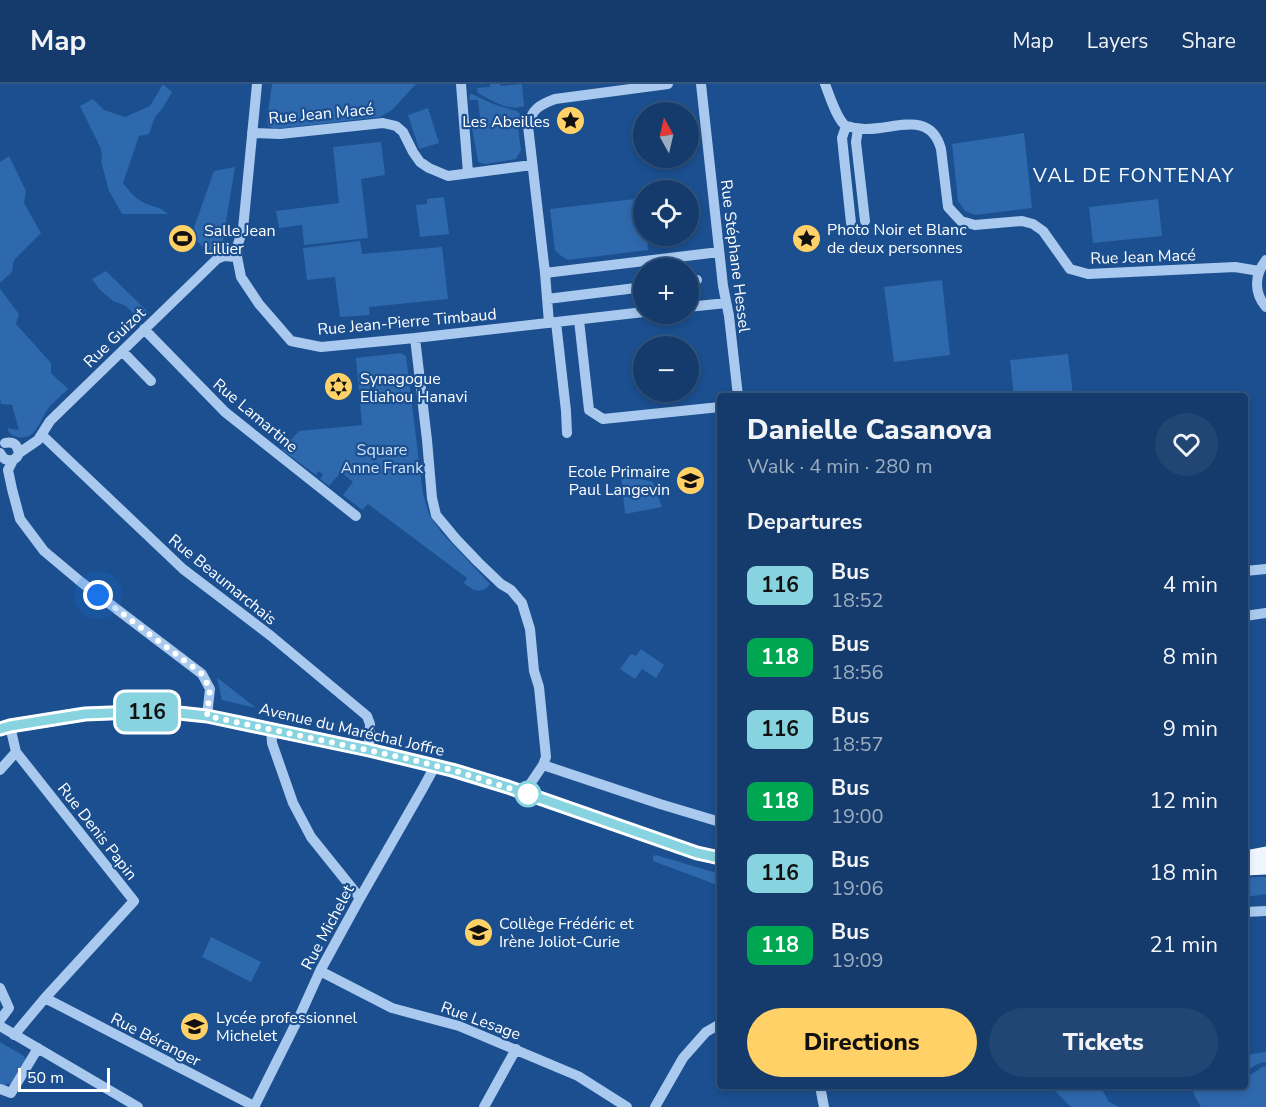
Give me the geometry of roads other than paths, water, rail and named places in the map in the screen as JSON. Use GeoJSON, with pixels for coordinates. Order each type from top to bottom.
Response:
{"type":"FeatureCollection","features":[{"type":"Feature","properties":{"kind":"main road","name":"Avenue du Maréchal Joffre"},"geometry":{"type":"LineString","coordinates":[[5,728],[85,714],[160,711],[207,716],[271,728],[456,771],[697,853],[717,857]]}},
{"type":"Feature","properties":{"kind":"main road"},"geometry":{"type":"LineString","coordinates":[[1248,857],[1266,854]]}},
{"type":"Feature","properties":{"kind":"main road"},"geometry":{"type":"LineString","coordinates":[[1248,868],[1266,867]]}},
{"type":"Feature","properties":{"kind":"street"},"geometry":{"type":"LineString","coordinates":[[237,257],[238,243],[243,229],[257,84]]}},
{"type":"Feature","properties":{"kind":"street"},"geometry":{"type":"LineString","coordinates":[[461,84],[468,173]]}},
{"type":"Feature","properties":{"kind":"street"},"geometry":{"type":"LineString","coordinates":[[567,433],[553,323],[547,298],[528,126],[530,116],[540,104],[555,99],[668,84]]}},
{"type":"Feature","properties":{"kind":"street","name":"Rue Stéphane Hessel"},"geometry":{"type":"LineString","coordinates":[[701,84],[723,286],[738,393]]}},
{"type":"Feature","properties":{"kind":"street"},"geometry":{"type":"LineString","coordinates":[[825,84],[839,117],[852,127],[856,142],[865,221]]}},
{"type":"Feature","properties":{"kind":"street","name":"Rue Jean Macé"},"geometry":{"type":"LineString","coordinates":[[252,133],[280,134],[383,123],[396,126],[403,132],[420,162],[448,176],[532,165]]}},
{"type":"Feature","properties":{"kind":"street","name":"Rue Jean Macé"},"geometry":{"type":"LineString","coordinates":[[852,127],[863,130],[915,123],[930,129],[939,141],[941,149],[948,207],[961,221],[975,225],[1022,221],[1033,224],[1043,231],[1070,269],[1088,274],[1235,267],[1259,270]]}},
{"type":"Feature","properties":{"kind":"street"},"geometry":{"type":"LineString","coordinates":[[851,223],[842,138],[852,127]]}},
{"type":"Feature","properties":{"kind":"street"},"geometry":{"type":"LineString","coordinates":[[845,170],[859,169]]}},
{"type":"Feature","properties":{"kind":"street"},"geometry":{"type":"LineString","coordinates":[[545,273],[719,252]]}},
{"type":"Feature","properties":{"kind":"street","name":"Rue Guizot"},"geometry":{"type":"LineString","coordinates":[[16,456],[38,440],[50,421],[216,259],[224,256],[237,257]]}},
{"type":"Feature","properties":{"kind":"street","name":"Rue Jean-Pierre Timbaud"},"geometry":{"type":"LineString","coordinates":[[237,257],[241,277],[259,304],[291,341],[321,347],[633,313]]}},
{"type":"Feature","properties":{"kind":"street"},"geometry":{"type":"LineString","coordinates":[[1266,260],[1259,270],[1257,288],[1266,307]]}},
{"type":"Feature","properties":{"kind":"street"},"geometry":{"type":"LineString","coordinates":[[547,298],[633,288]]}},
{"type":"Feature","properties":{"kind":"street"},"geometry":{"type":"LineString","coordinates":[[699,306],[726,303]]}},
{"type":"Feature","properties":{"kind":"street"},"geometry":{"type":"LineString","coordinates":[[579,320],[589,410],[603,418],[717,407]]}},
{"type":"Feature","properties":{"kind":"street","name":"Rue Lamartine"},"geometry":{"type":"LineString","coordinates":[[144,329],[225,412],[356,516]]}},
{"type":"Feature","properties":{"kind":"street"},"geometry":{"type":"LineString","coordinates":[[416,338],[432,498],[436,515],[478,562],[501,584],[511,590],[522,603],[530,629],[546,757],[524,793]]}},
{"type":"Feature","properties":{"kind":"street"},"geometry":{"type":"LineString","coordinates":[[122,351],[151,381]]}},
{"type":"Feature","properties":{"kind":"street","name":"Rue Beaumarchais"},"geometry":{"type":"LineString","coordinates":[[42,435],[183,569],[271,636],[367,716],[371,736],[369,750]]}},
{"type":"Feature","properties":{"kind":"street"},"geometry":{"type":"LineString","coordinates":[[16,456],[8,460],[2,458],[1,446],[10,442],[18,447],[16,456],[8,470],[20,519],[44,551],[202,674],[210,689],[207,716]]}},
{"type":"Feature","properties":{"kind":"street"},"geometry":{"type":"LineString","coordinates":[[1248,571],[1266,569]]}},
{"type":"Feature","properties":{"kind":"street"},"geometry":{"type":"LineString","coordinates":[[1248,616],[1266,613]]}},
{"type":"Feature","properties":{"kind":"street","name":"Rue Denis Papin"},"geometry":{"type":"LineString","coordinates":[[5,728],[16,752],[134,901],[33,1011],[14,1035]]}},
{"type":"Feature","properties":{"kind":"street"},"geometry":{"type":"LineString","coordinates":[[271,728],[272,743],[293,803],[311,837],[360,898]]}},
{"type":"Feature","properties":{"kind":"street"},"geometry":{"type":"LineString","coordinates":[[0,770],[16,752]]}},
{"type":"Feature","properties":{"kind":"street"},"geometry":{"type":"LineString","coordinates":[[543,765],[717,821]]}},
{"type":"Feature","properties":{"kind":"street","name":"Rue Michelet"},"geometry":{"type":"LineString","coordinates":[[254,1107],[320,971],[435,766]]}},
{"type":"Feature","properties":{"kind":"street"},"geometry":{"type":"LineString","coordinates":[[1248,912],[1266,910]]}},
{"type":"Feature","properties":{"kind":"street","name":"Rue Lesage"},"geometry":{"type":"LineString","coordinates":[[320,971],[392,1008],[459,1026],[579,1076],[627,1107]]}},
{"type":"Feature","properties":{"kind":"street"},"geometry":{"type":"LineString","coordinates":[[0,988],[9,1008],[17,1012],[33,1011]]}},
{"type":"Feature","properties":{"kind":"street","name":"Rue Béranger"},"geometry":{"type":"LineString","coordinates":[[45,998],[254,1107]]}},
{"type":"Feature","properties":{"kind":"street"},"geometry":{"type":"LineString","coordinates":[[0,1020],[9,1008]]}},
{"type":"Feature","properties":{"kind":"street"},"geometry":{"type":"LineString","coordinates":[[0,1026],[138,1107]]}},
{"type":"Feature","properties":{"kind":"street"},"geometry":{"type":"LineString","coordinates":[[655,1107],[683,1058],[706,1032],[717,1026]]}},
{"type":"Feature","properties":{"kind":"street"},"geometry":{"type":"LineString","coordinates":[[0,1089],[11,1093],[38,1048]]}},
{"type":"Feature","properties":{"kind":"street"},"geometry":{"type":"LineString","coordinates":[[484,1107],[516,1049]]}},
{"type":"Feature","properties":{"kind":"street"},"geometry":{"type":"LineString","coordinates":[[821,1089],[824,1107]]}},
{"type":"Feature","properties":{"kind":"place","name":"Les Abeilles"},"geometry":{"type":"Point","coordinates":[571,121]}},
{"type":"Feature","properties":{"kind":"place","name":"Photo Noir et Blanc de deux personnes"},"geometry":{"type":"Point","coordinates":[806,238]}},
{"type":"Feature","properties":{"kind":"place","name":"Salle Jean Lillier"},"geometry":{"type":"Point","coordinates":[183,239]}},
{"type":"Feature","properties":{"kind":"place","name":"Synagogue Eliahou Hanavi"},"geometry":{"type":"Point","coordinates":[339,387]}},
{"type":"Feature","properties":{"kind":"place","name":"Ecole Primaire Paul Langevin"},"geometry":{"type":"Point","coordinates":[691,480]}},
{"type":"Feature","properties":{"kind":"place","name":"Collège Frédéric et Irène Joliot-Curie"},"geometry":{"type":"Point","coordinates":[478,932]}},
{"type":"Feature","properties":{"kind":"place","name":"Lycée professionnel Michelet"},"geometry":{"type":"Point","coordinates":[195,1026]}},
{"type":"Feature","properties":{"kind":"district","name":"VAL DE FONTENAY"},"geometry":{"type":"Point","coordinates":[1134,175]}},
{"type":"Feature","properties":{"kind":"park label","name":"Square Anne Frank"},"geometry":{"type":"Point","coordinates":[382,458]}}]}
